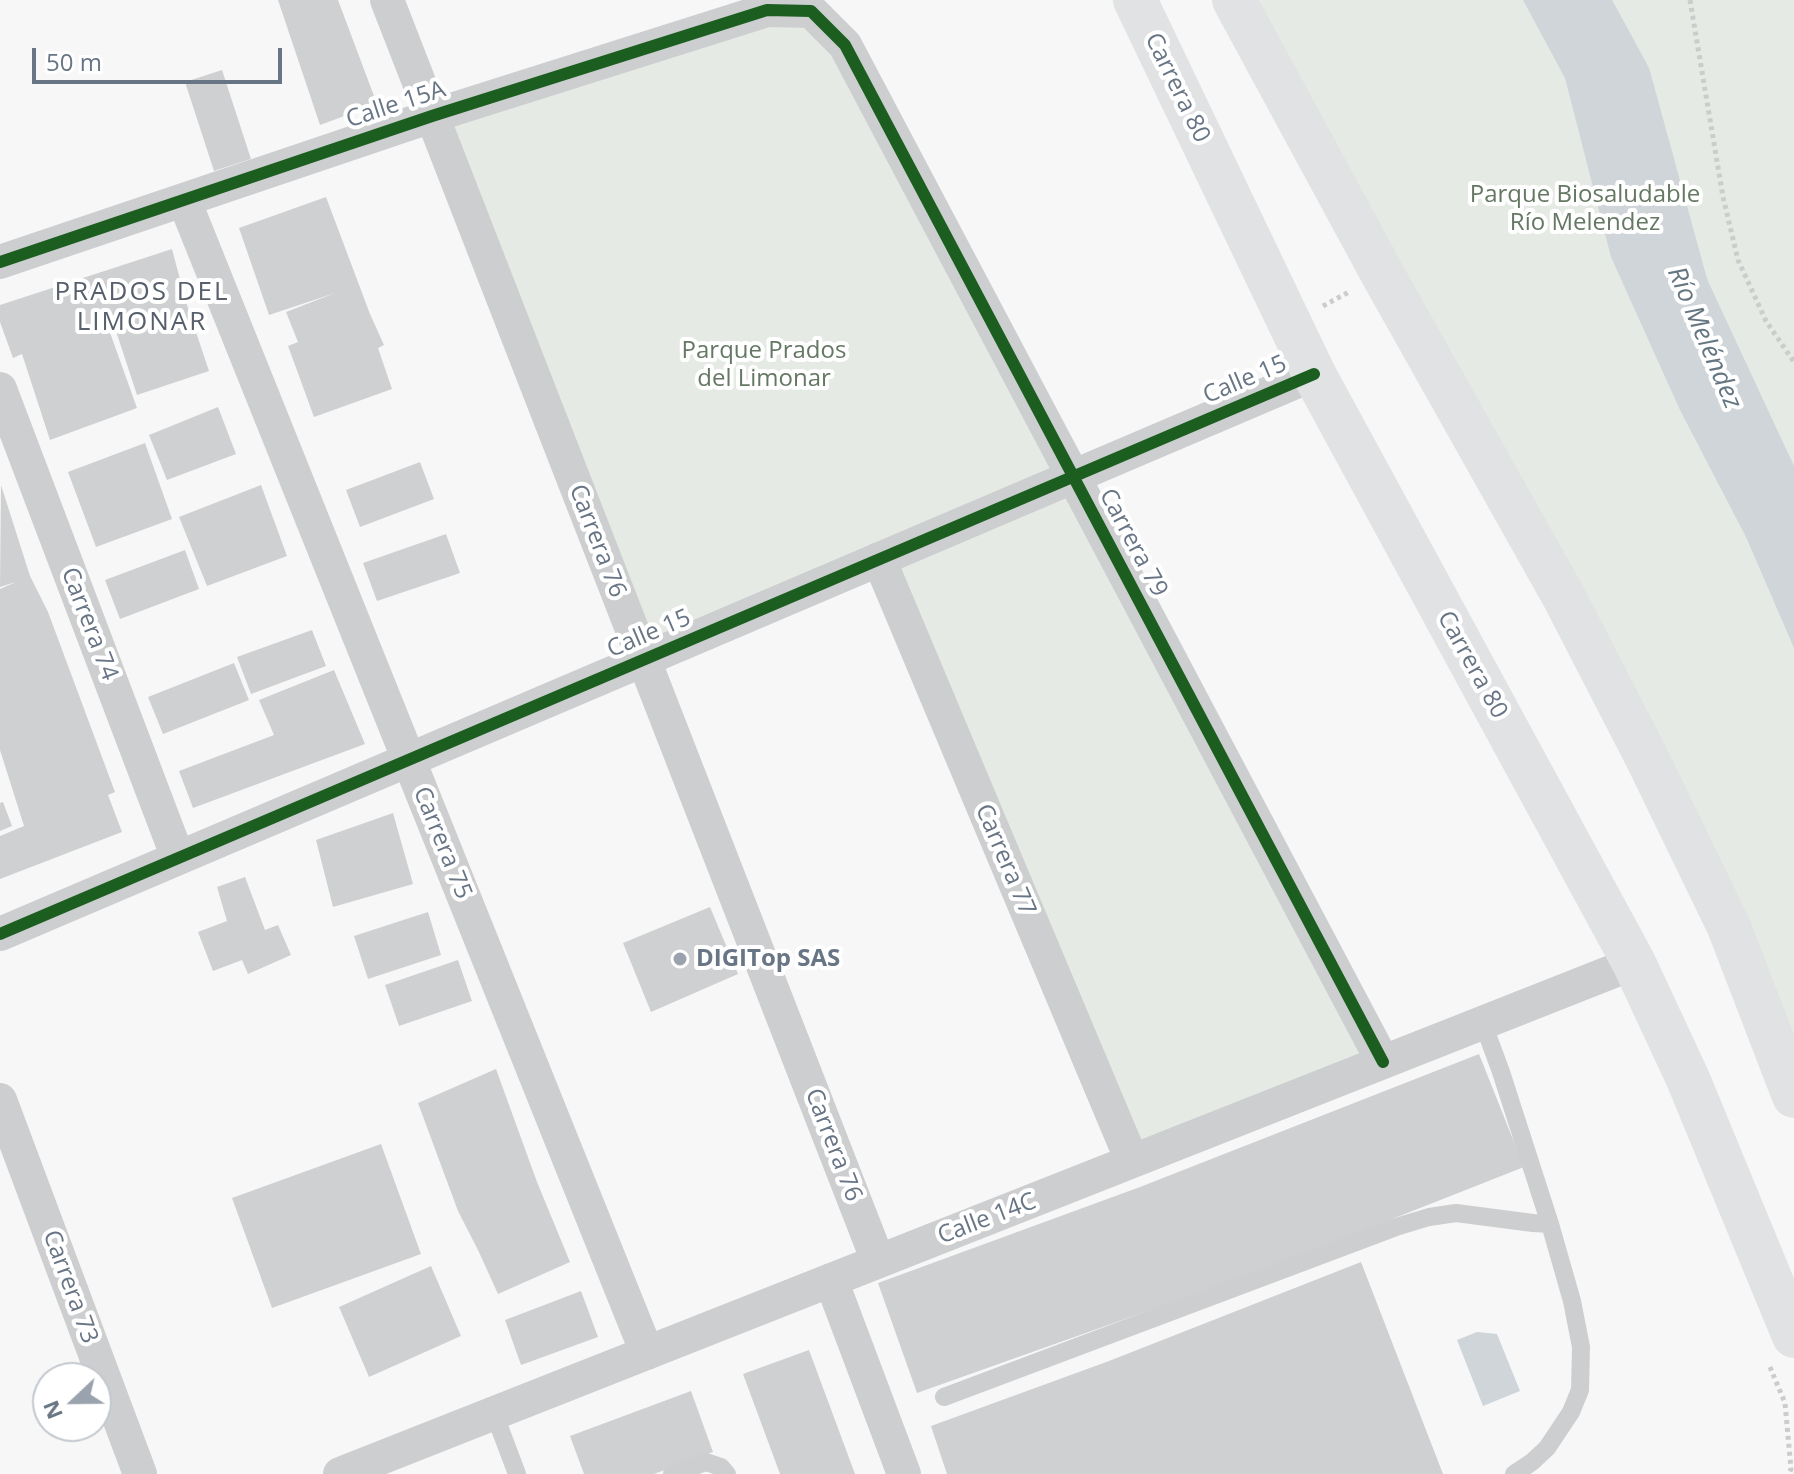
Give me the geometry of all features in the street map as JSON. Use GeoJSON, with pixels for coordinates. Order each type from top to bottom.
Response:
{"type":"FeatureCollection","features":[{"type":"Feature","properties":{"kind":"main road","name":"Carrera 80"},"geometry":{"type":"LineString","coordinates":[[1135,0],[1314,374],[1634,963],[1688,1079],[1794,1336]]}},
{"type":"Feature","properties":{"kind":"main road"},"geometry":{"type":"LineString","coordinates":[[1234,0],[1383,275],[1564,597],[1647,758],[1729,927],[1794,1096]]}},
{"type":"Feature","properties":{"kind":"street","name":"Carrera 76"},"geometry":{"type":"LineString","coordinates":[[387,0],[878,1261]]}},
{"type":"Feature","properties":{"kind":"street","name":"Calle 15A"},"geometry":{"type":"LineString","coordinates":[[0,262],[432,116],[767,10],[811,11]]}},
{"type":"Feature","properties":{"kind":"street","name":"Carrera 79"},"geometry":{"type":"LineString","coordinates":[[811,11],[845,45],[1383,1062]]}},
{"type":"Feature","properties":{"kind":"street","name":"Carrera 75"},"geometry":{"type":"LineString","coordinates":[[184,200],[647,1353]]}},
{"type":"Feature","properties":{"kind":"street","name":"Calle 15"},"geometry":{"type":"LineString","coordinates":[[0,934],[1314,374]]}},
{"type":"Feature","properties":{"kind":"street","name":"Carrera 74"},"geometry":{"type":"LineString","coordinates":[[0,389],[178,858]]}},
{"type":"Feature","properties":{"kind":"street","name":"Carrera 77"},"geometry":{"type":"LineString","coordinates":[[879,559],[1132,1161]]}},
{"type":"Feature","properties":{"kind":"street","name":"Calle 14C"},"geometry":{"type":"LineString","coordinates":[[340,1474],[1634,963]]}},
{"type":"Feature","properties":{"kind":"street","name":"Carrera 73"},"geometry":{"type":"LineString","coordinates":[[0,1100],[140,1474]]}},
{"type":"Feature","properties":{"kind":"street"},"geometry":{"type":"LineString","coordinates":[[831,1280],[904,1474]]}},
{"type":"Feature","properties":{"kind":"lane"},"geometry":{"type":"LineString","coordinates":[[1483,1023],[1550,1224],[1572,1301],[1581,1347],[1580,1390],[1571,1412],[1547,1448],[1514,1474]]}},
{"type":"Feature","properties":{"kind":"lane"},"geometry":{"type":"LineString","coordinates":[[944,1397],[1429,1217],[1456,1213],[1550,1224]]}},
{"type":"Feature","properties":{"kind":"lane"},"geometry":{"type":"LineString","coordinates":[[494,1413],[517,1474]]}},
{"type":"Feature","properties":{"kind":"lane"},"geometry":{"type":"LineString","coordinates":[[672,1474],[706,1462],[721,1467],[727,1474]]}},
{"type":"Feature","properties":{"kind":"path"},"geometry":{"type":"LineString","coordinates":[[1690,0],[1723,197],[1738,260],[1766,321],[1794,362]]}},
{"type":"Feature","properties":{"kind":"path"},"geometry":{"type":"LineString","coordinates":[[1312,312],[1357,288]]}},
{"type":"Feature","properties":{"kind":"green space","name":"Parque Biosaludable Río Melendez"},"geometry":{"type":"Polygon","coordinates":[[[1234,0],[1794,0],[1794,1096],[1729,927],[1234,0]]]}},
{"type":"Feature","properties":{"kind":"green space","name":"Parque Prados del Limonar"},"geometry":{"type":"Polygon","coordinates":[[[811,11],[1383,1062],[1132,1161],[879,560],[644,660],[432,116],[811,11]]]}},
{"type":"Feature","properties":{"kind":"shaded area"},"geometry":{"type":"Polygon","coordinates":[[[1523,0],[1557,0],[1608,95],[1637,188],[1650,251],[1682,327],[1794,566],[1794,648],[1746,537],[1680,410],[1611,257],[1565,78],[1523,0]]]}},
{"type":"Feature","properties":{"kind":"shaded area"},"geometry":{"type":"Polygon","coordinates":[[[1477,1332],[1497,1334],[1520,1391],[1483,1406],[1457,1340],[1477,1332]]]}},
{"type":"Feature","properties":{"kind":"building"},"geometry":{"type":"Polygon","coordinates":[[[278,0],[338,0],[377,104],[320,125],[278,0]]]}},
{"type":"Feature","properties":{"kind":"building"},"geometry":{"type":"Polygon","coordinates":[[[222,70],[251,159],[214,171],[185,82],[222,70]]]}},
{"type":"Feature","properties":{"kind":"building"},"geometry":{"type":"Polygon","coordinates":[[[326,197],[384,345],[378,348],[392,389],[314,417],[288,346],[298,342],[286,312],[335,293],[269,315],[239,228],[326,197]]]}},
{"type":"Feature","properties":{"kind":"building"},"geometry":{"type":"Polygon","coordinates":[[[172,249],[209,371],[137,395],[114,325],[108,327],[137,408],[50,440],[22,354],[13,358],[0,322],[0,305],[172,249]]]}},
{"type":"Feature","properties":{"kind":"building"},"geometry":{"type":"Polygon","coordinates":[[[218,407],[236,454],[167,480],[149,435],[218,407]]]}},
{"type":"Feature","properties":{"kind":"building"},"geometry":{"type":"Polygon","coordinates":[[[145,443],[172,519],[96,547],[68,472],[145,443]]]}},
{"type":"Feature","properties":{"kind":"building"},"geometry":{"type":"Polygon","coordinates":[[[420,462],[434,499],[360,527],[346,490],[420,462]]]}},
{"type":"Feature","properties":{"kind":"building"},"geometry":{"type":"Polygon","coordinates":[[[1,485],[30,576],[48,612],[115,792],[108,795],[122,832],[0,879],[0,836],[24,826],[0,750],[0,589],[16,582],[0,587],[1,485]]]}},
{"type":"Feature","properties":{"kind":"building"},"geometry":{"type":"Polygon","coordinates":[[[261,485],[287,556],[207,586],[179,517],[261,485]]]}},
{"type":"Feature","properties":{"kind":"building"},"geometry":{"type":"Polygon","coordinates":[[[446,534],[460,573],[377,601],[363,563],[446,534]]]}},
{"type":"Feature","properties":{"kind":"building"},"geometry":{"type":"Polygon","coordinates":[[[185,550],[199,589],[120,619],[105,580],[185,550]]]}},
{"type":"Feature","properties":{"kind":"building"},"geometry":{"type":"Polygon","coordinates":[[[312,630],[326,666],[251,694],[237,657],[312,630]]]}},
{"type":"Feature","properties":{"kind":"building"},"geometry":{"type":"Polygon","coordinates":[[[234,663],[249,700],[163,734],[148,697],[234,663]]]}},
{"type":"Feature","properties":{"kind":"building"},"geometry":{"type":"Polygon","coordinates":[[[334,670],[365,744],[193,808],[179,771],[274,735],[259,700],[334,670]]]}},
{"type":"Feature","properties":{"kind":"building"},"geometry":{"type":"Polygon","coordinates":[[[3,802],[12,826],[0,831],[0,803],[3,802]]]}},
{"type":"Feature","properties":{"kind":"building"},"geometry":{"type":"Polygon","coordinates":[[[393,813],[413,884],[333,907],[316,840],[393,813]]]}},
{"type":"Feature","properties":{"kind":"building"},"geometry":{"type":"Polygon","coordinates":[[[245,877],[265,930],[278,925],[291,955],[248,974],[242,960],[213,971],[198,932],[227,921],[217,887],[245,877]]]}},
{"type":"Feature","properties":{"kind":"building","name":"DIGITop SAS"},"geometry":{"type":"Polygon","coordinates":[[[710,907],[738,974],[651,1012],[623,943],[710,907]]]}},
{"type":"Feature","properties":{"kind":"building"},"geometry":{"type":"Polygon","coordinates":[[[428,912],[441,955],[368,979],[354,936],[428,912]]]}},
{"type":"Feature","properties":{"kind":"building"},"geometry":{"type":"Polygon","coordinates":[[[458,960],[472,1001],[399,1026],[385,985],[458,960]]]}},
{"type":"Feature","properties":{"kind":"building"},"geometry":{"type":"Polygon","coordinates":[[[1479,1054],[1524,1167],[1263,1270],[917,1393],[878,1283],[1140,1187],[1479,1054]]]}},
{"type":"Feature","properties":{"kind":"building"},"geometry":{"type":"Polygon","coordinates":[[[496,1069],[570,1262],[498,1294],[458,1211],[418,1103],[496,1069]]]}},
{"type":"Feature","properties":{"kind":"building"},"geometry":{"type":"Polygon","coordinates":[[[381,1144],[421,1254],[272,1308],[232,1198],[381,1144]]]}},
{"type":"Feature","properties":{"kind":"building"},"geometry":{"type":"Polygon","coordinates":[[[1361,1262],[1443,1474],[947,1474],[931,1426],[1109,1361],[1361,1262]]]}},
{"type":"Feature","properties":{"kind":"building"},"geometry":{"type":"Polygon","coordinates":[[[431,1266],[461,1336],[369,1377],[339,1307],[431,1266]]]}},
{"type":"Feature","properties":{"kind":"building"},"geometry":{"type":"Polygon","coordinates":[[[581,1291],[598,1337],[521,1365],[505,1320],[581,1291]]]}},
{"type":"Feature","properties":{"kind":"building"},"geometry":{"type":"Polygon","coordinates":[[[809,1350],[855,1474],[780,1474],[743,1374],[809,1350]]]}},
{"type":"Feature","properties":{"kind":"building"},"geometry":{"type":"Polygon","coordinates":[[[691,1391],[713,1452],[654,1474],[584,1474],[570,1436],[691,1391]]]}},
{"type":"Feature","properties":{"kind":"waterway","name":"Río Meléndez"},"geometry":{"type":"LineString","coordinates":[[1578,0],[1621,79],[1679,290],[1794,537]]}},
{"type":"Feature","properties":{"kind":"cycle path"},"geometry":{"type":"LineString","coordinates":[[0,262],[432,116],[767,10],[811,11],[845,45],[1383,1062]]}},
{"type":"Feature","properties":{"kind":"cycle path"},"geometry":{"type":"LineString","coordinates":[[0,934],[1314,374]]}},
{"type":"Feature","properties":{"kind":"place","name":"DIGITop SAS"},"geometry":{"type":"Point","coordinates":[680,959]}},
{"type":"Feature","properties":{"kind":"district","name":"PRADOS DEL LIMONAR"},"geometry":{"type":"Point","coordinates":[142,308]}}]}
